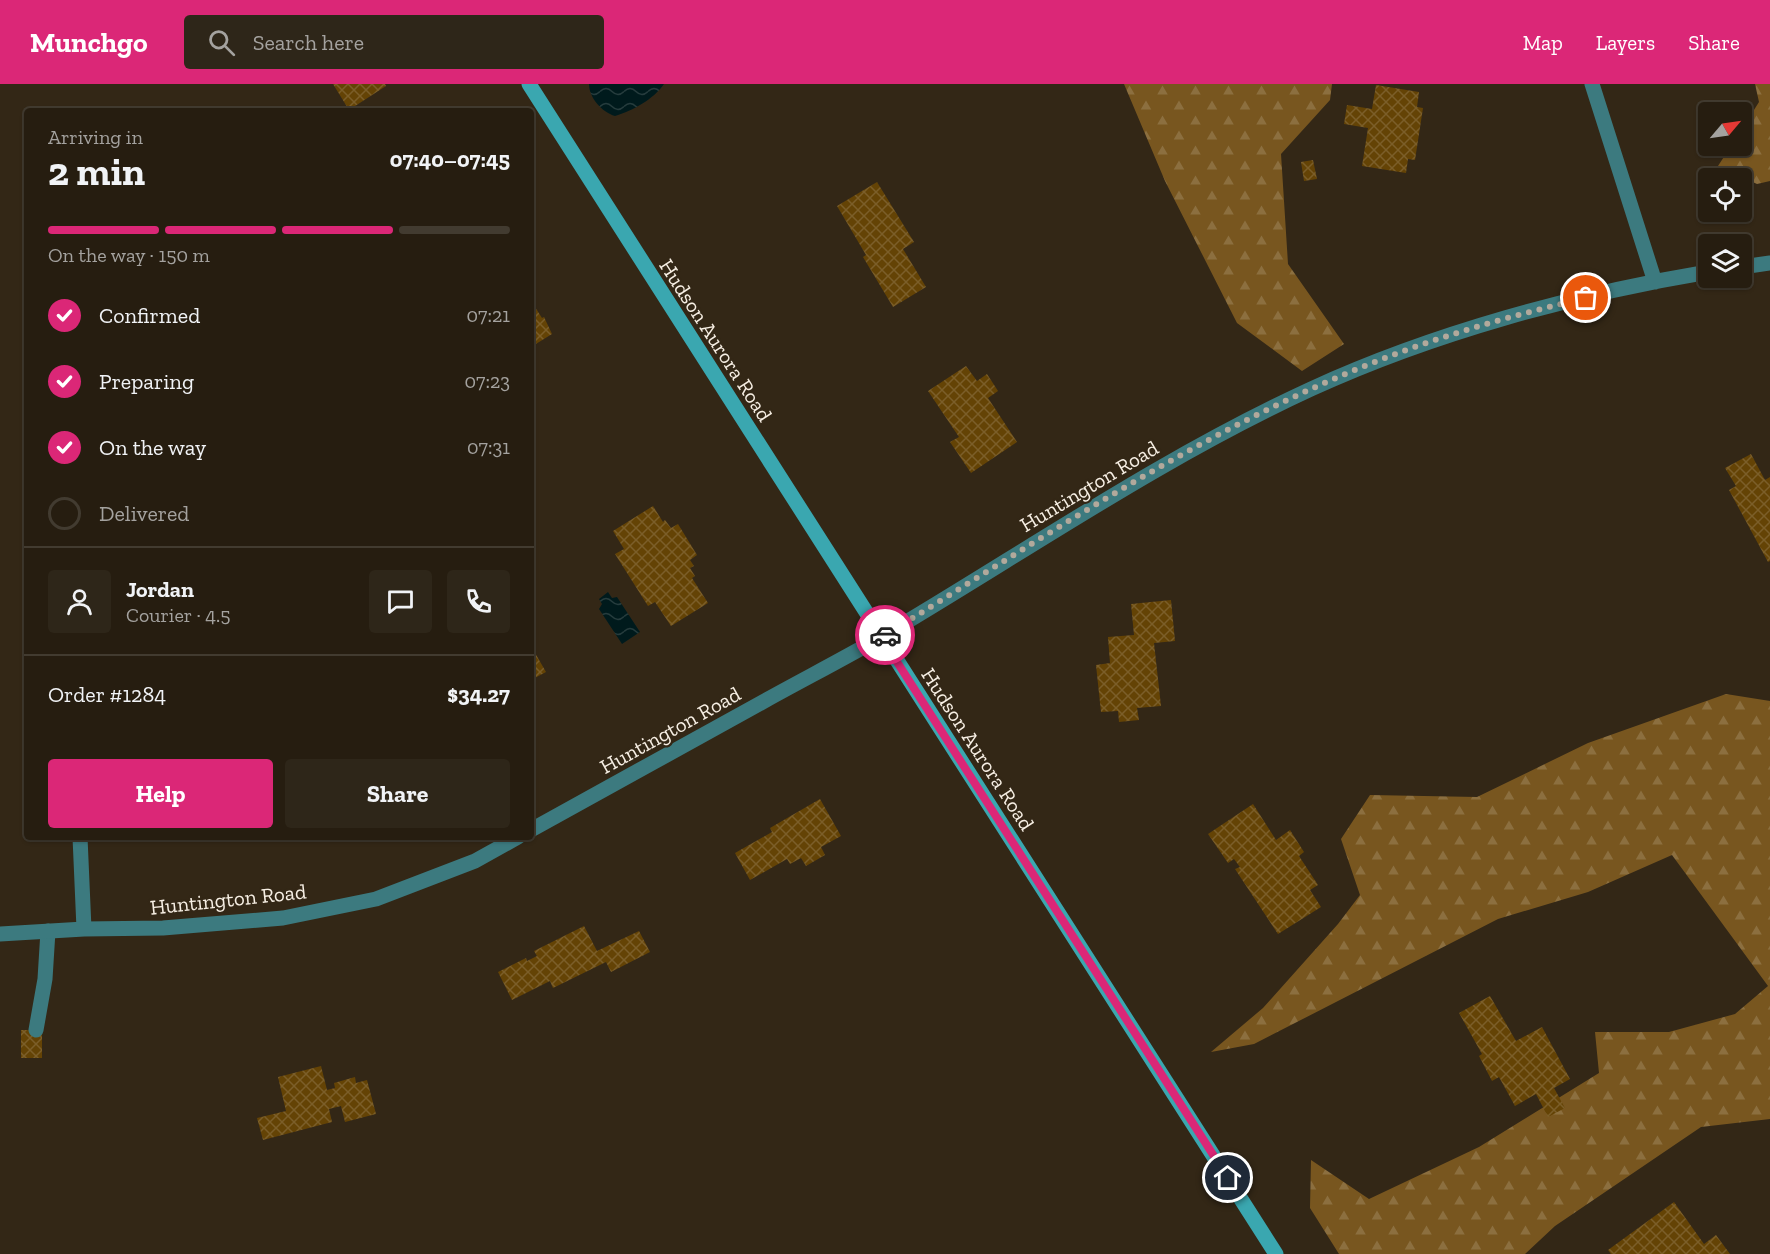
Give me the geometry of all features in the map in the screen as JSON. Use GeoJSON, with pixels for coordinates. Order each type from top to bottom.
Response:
{"type":"FeatureCollection","features":[{"type":"Feature","properties":{"kind":"street","name":"Hudson Aurora Road"},"geometry":{"type":"LineString","coordinates":[[529,84],[1276,1254]]}},
{"type":"Feature","properties":{"kind":"street"},"geometry":{"type":"LineString","coordinates":[[1592,84],[1656,282]]}},
{"type":"Feature","properties":{"kind":"street"},"geometry":{"type":"LineString","coordinates":[[1752,266],[1770,263]]}},
{"type":"Feature","properties":{"kind":"street","name":"Huntington Road"},"geometry":{"type":"LineString","coordinates":[[534,828],[881,637],[1134,482],[1230,429],[1310,390],[1387,357],[1481,326],[1540,309],[1698,274]]}},
{"type":"Feature","properties":{"kind":"street"},"geometry":{"type":"LineString","coordinates":[[80,840],[84,929]]}},
{"type":"Feature","properties":{"kind":"street","name":"Huntington Road"},"geometry":{"type":"LineString","coordinates":[[0,934],[84,929],[163,928],[283,918],[376,899],[475,861],[513,840]]}},
{"type":"Feature","properties":{"kind":"street"},"geometry":{"type":"LineString","coordinates":[[36,1030],[45,979],[48,931]]}},
{"type":"Feature","properties":{"kind":"green space"},"geometry":{"type":"Polygon","coordinates":[[[1124,84],[1332,84],[1330,100],[1281,154],[1288,264],[1344,344],[1302,371],[1237,323],[1165,181],[1124,84]]]}},
{"type":"Feature","properties":{"kind":"green space"},"geometry":{"type":"Polygon","coordinates":[[[1755,84],[1770,84],[1770,181],[1757,184],[1752,182],[1752,168],[1718,166],[1724,156],[1752,156],[1752,113],[1759,102],[1755,84]]]}},
{"type":"Feature","properties":{"kind":"green space"},"geometry":{"type":"Polygon","coordinates":[[[1726,694],[1770,701],[1770,1119],[1701,1127],[1555,1226],[1525,1254],[1339,1254],[1310,1208],[1311,1160],[1369,1199],[1479,1147],[1599,1073],[1595,1032],[1669,1032],[1735,1014],[1768,986],[1672,855],[1588,892],[1498,919],[1254,1044],[1211,1052],[1263,1008],[1338,924],[1360,895],[1341,839],[1370,795],[1477,797],[1588,743],[1726,694]]]}},
{"type":"Feature","properties":{"kind":"water"},"geometry":{"type":"Polygon","coordinates":[[[589,84],[664,84],[655,95],[642,104],[615,116],[597,104],[591,94],[589,84]]]}},
{"type":"Feature","properties":{"kind":"water"},"geometry":{"type":"Polygon","coordinates":[[[608,592],[612,598],[617,597],[640,632],[622,644],[599,609],[602,604],[599,599],[608,592]]]}},
{"type":"Feature","properties":{"kind":"building"},"geometry":{"type":"Polygon","coordinates":[[[333,84],[385,84],[386,86],[352,108],[348,108],[333,84]]]}},
{"type":"Feature","properties":{"kind":"building"},"geometry":{"type":"Polygon","coordinates":[[[1376,85],[1419,92],[1417,107],[1423,108],[1415,160],[1408,159],[1406,173],[1362,166],[1368,128],[1344,124],[1347,105],[1372,109],[1376,85]]]}},
{"type":"Feature","properties":{"kind":"building"},"geometry":{"type":"Polygon","coordinates":[[[1313,160],[1317,179],[1304,181],[1301,162],[1313,160]]]}},
{"type":"Feature","properties":{"kind":"building"},"geometry":{"type":"Polygon","coordinates":[[[877,182],[914,242],[903,249],[926,287],[893,307],[863,257],[866,255],[837,206],[877,182]]]}},
{"type":"Feature","properties":{"kind":"building"},"geometry":{"type":"Polygon","coordinates":[[[534,306],[542,318],[544,317],[552,334],[534,345],[534,306]]]}},
{"type":"Feature","properties":{"kind":"building"},"geometry":{"type":"Polygon","coordinates":[[[966,366],[977,381],[987,374],[998,391],[988,398],[1017,442],[971,473],[950,442],[959,437],[928,391],[966,366]]]}},
{"type":"Feature","properties":{"kind":"building"},"geometry":{"type":"Polygon","coordinates":[[[1751,454],[1765,480],[1770,477],[1770,561],[1768,562],[1729,490],[1736,486],[1725,468],[1751,454]]]}},
{"type":"Feature","properties":{"kind":"building"},"geometry":{"type":"Polygon","coordinates":[[[653,506],[663,522],[665,520],[671,528],[678,524],[697,555],[690,560],[694,566],[690,568],[695,576],[692,578],[708,603],[671,626],[655,602],[648,606],[615,554],[624,549],[613,531],[653,506]]]}},
{"type":"Feature","properties":{"kind":"building"},"geometry":{"type":"Polygon","coordinates":[[[1171,600],[1175,641],[1154,643],[1161,706],[1137,708],[1139,720],[1119,722],[1118,711],[1101,712],[1096,665],[1110,663],[1108,637],[1134,635],[1131,604],[1171,600]]]}},
{"type":"Feature","properties":{"kind":"building"},"geometry":{"type":"Polygon","coordinates":[[[534,651],[546,672],[534,678],[534,651]]]}},
{"type":"Feature","properties":{"kind":"building"},"geometry":{"type":"Polygon","coordinates":[[[820,799],[841,836],[821,847],[825,855],[806,866],[801,858],[790,864],[787,859],[750,880],[735,853],[772,832],[770,828],[820,799]]]}},
{"type":"Feature","properties":{"kind":"building"},"geometry":{"type":"Polygon","coordinates":[[[1253,804],[1276,840],[1290,830],[1304,852],[1299,856],[1318,885],[1310,890],[1321,907],[1278,934],[1235,869],[1240,867],[1234,859],[1228,863],[1208,834],[1253,804]]]}},
{"type":"Feature","properties":{"kind":"building"},"geometry":{"type":"Polygon","coordinates":[[[584,926],[597,951],[639,931],[650,952],[611,972],[606,962],[553,988],[550,981],[512,1000],[498,972],[526,958],[527,961],[537,956],[534,951],[584,926]]]}},
{"type":"Feature","properties":{"kind":"building"},"geometry":{"type":"Polygon","coordinates":[[[1490,996],[1516,1041],[1542,1027],[1570,1079],[1554,1088],[1565,1108],[1548,1117],[1536,1094],[1515,1106],[1499,1077],[1492,1081],[1479,1056],[1482,1054],[1459,1013],[1490,996]]]}},
{"type":"Feature","properties":{"kind":"building"},"geometry":{"type":"Polygon","coordinates":[[[21,1030],[42,1030],[42,1058],[21,1058],[21,1030]]]}},
{"type":"Feature","properties":{"kind":"building"},"geometry":{"type":"Polygon","coordinates":[[[321,1066],[327,1090],[335,1088],[334,1083],[355,1077],[356,1083],[367,1080],[376,1114],[345,1122],[341,1106],[329,1109],[332,1122],[263,1140],[257,1118],[286,1111],[278,1077],[321,1066]]]}},
{"type":"Feature","properties":{"kind":"building"},"geometry":{"type":"Polygon","coordinates":[[[1674,1202],[1704,1244],[1716,1235],[1730,1254],[1611,1254],[1608,1250],[1674,1202]]]}},
{"type":"Feature","properties":{"kind":"way so far"},"geometry":{"type":"LineString","coordinates":[[885,635],[1134,482],[1230,429],[1310,390],[1387,357],[1481,326],[1586,298]]}},
{"type":"Feature","properties":{"kind":"route"},"geometry":{"type":"LineString","coordinates":[[885,635],[881,637],[1228,1178]]}}]}
